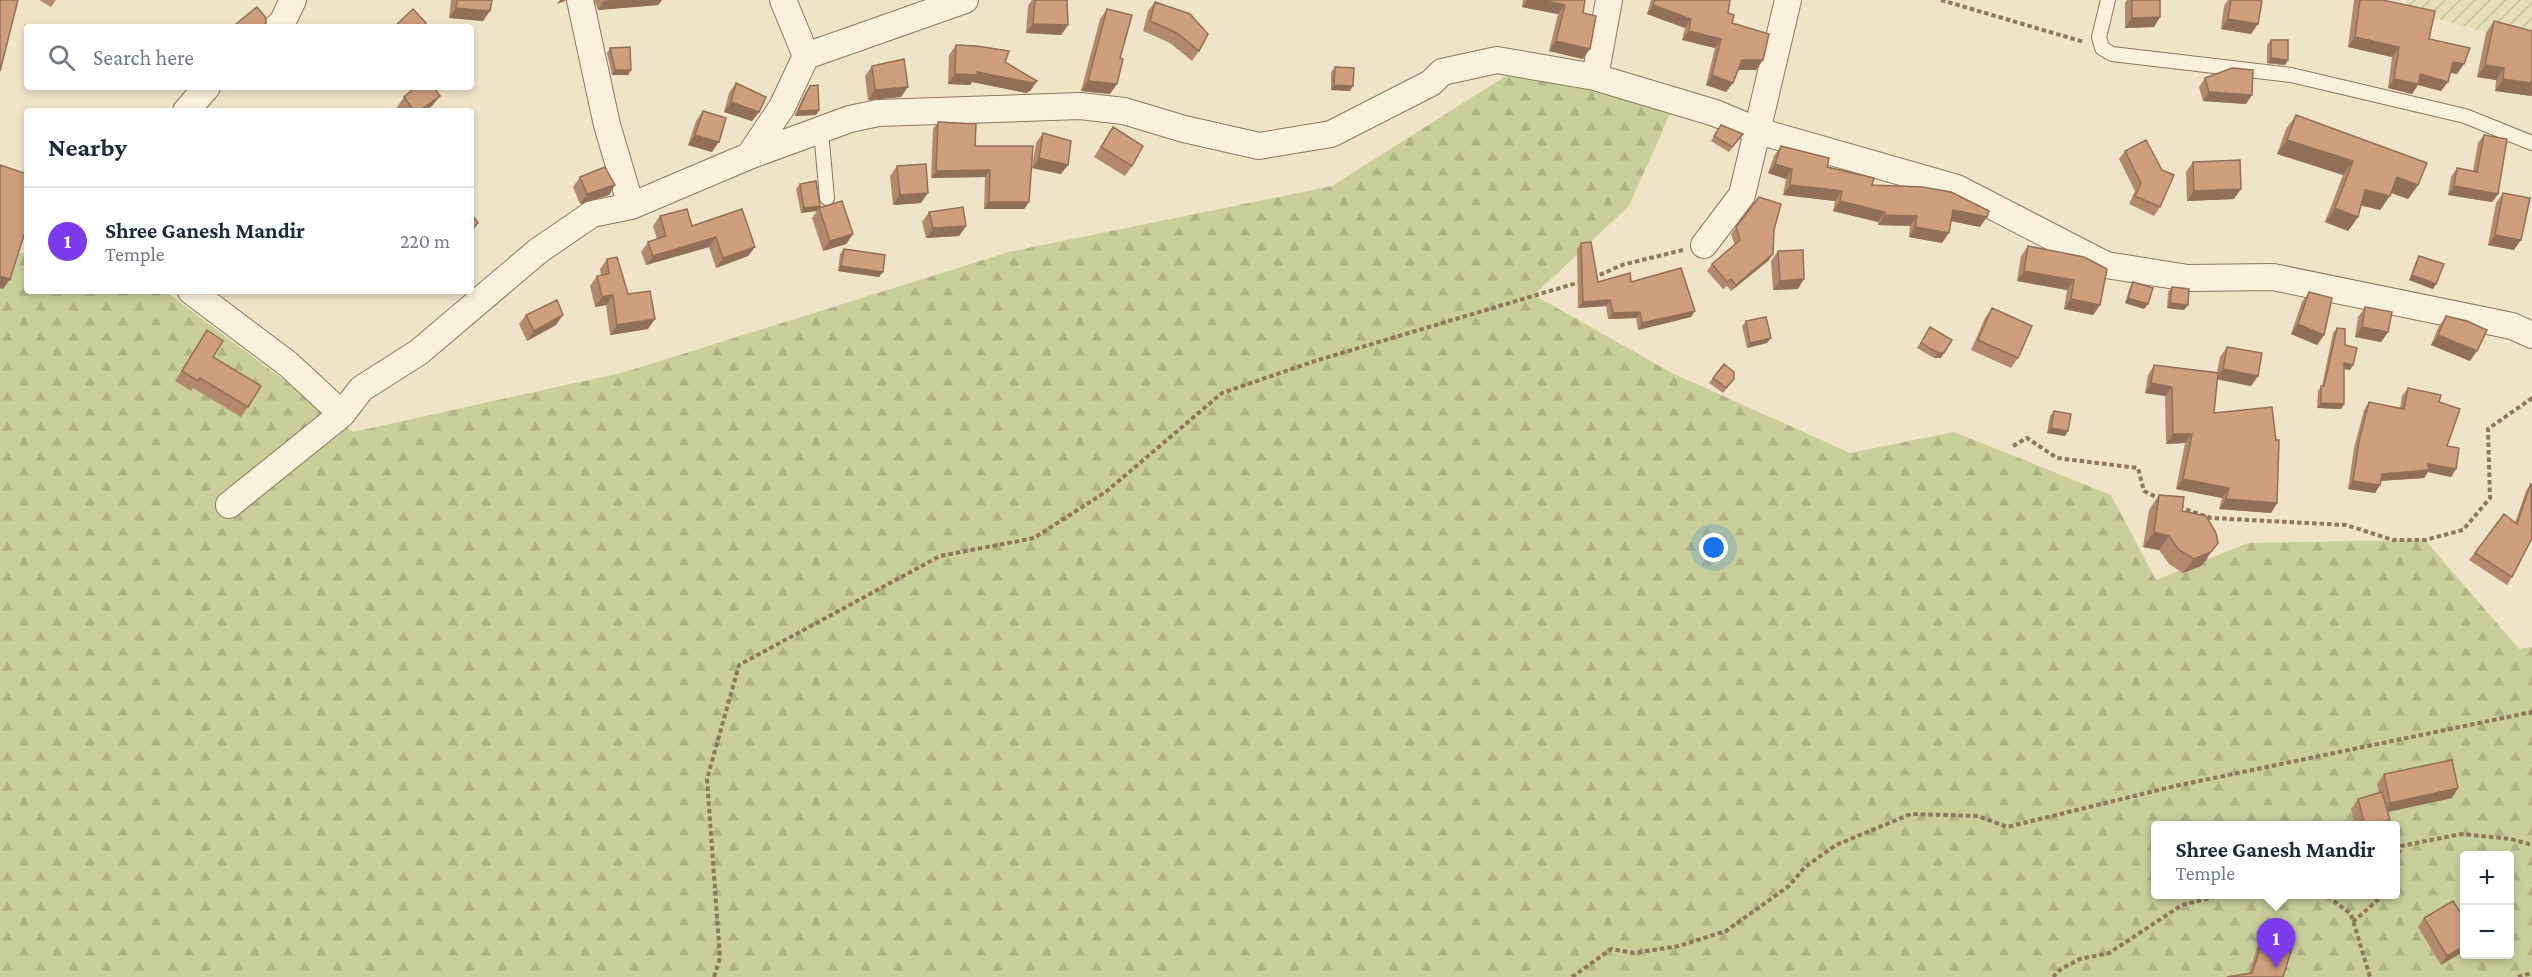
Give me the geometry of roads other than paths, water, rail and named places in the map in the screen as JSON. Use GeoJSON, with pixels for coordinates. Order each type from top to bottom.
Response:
{"type":"FeatureCollection","features":[{"type":"Feature","properties":{"kind":"street"},"geometry":{"type":"LineString","coordinates":[[281,24],[293,0]]}},
{"type":"Feature","properties":{"kind":"street"},"geometry":{"type":"LineString","coordinates":[[580,0],[607,125],[631,206]]}},
{"type":"Feature","properties":{"kind":"street"},"geometry":{"type":"LineString","coordinates":[[783,0],[806,56]]}},
{"type":"Feature","properties":{"kind":"street"},"geometry":{"type":"LineString","coordinates":[[749,156],[783,107],[806,56],[965,0]]}},
{"type":"Feature","properties":{"kind":"street"},"geometry":{"type":"LineString","coordinates":[[1595,77],[1609,0]]}},
{"type":"Feature","properties":{"kind":"street"},"geometry":{"type":"LineString","coordinates":[[1704,245],[1742,195],[1788,0]]}},
{"type":"Feature","properties":{"kind":"street"},"geometry":{"type":"LineString","coordinates":[[229,505],[342,414],[361,389],[419,352],[493,287],[592,214],[631,206],[749,156],[850,119],[878,113],[1080,106],[1124,111],[1184,129],[1258,146],[1331,134],[1431,83],[1442,72],[1497,60],[1595,77],[1715,113],[1758,131],[1957,188],[2106,265],[2188,278],[2273,277],[2512,326],[2532,335]]}},
{"type":"Feature","properties":{"kind":"street"},"geometry":{"type":"LineString","coordinates":[[189,108],[204,90]]}},
{"type":"Feature","properties":{"kind":"street"},"geometry":{"type":"LineString","coordinates":[[195,294],[288,364],[342,414]]}},
{"type":"Feature","properties":{"kind":"lane"},"geometry":{"type":"LineString","coordinates":[[2108,0],[2099,37],[2102,48],[2112,54],[2291,75],[2465,116],[2532,143]]}},
{"type":"Feature","properties":{"kind":"lane"},"geometry":{"type":"LineString","coordinates":[[821,130],[827,198]]}},
{"type":"Feature","properties":{"kind":"place","name":"Shree Ganesh Mandir"},"geometry":{"type":"Point","coordinates":[2276,968]}}]}
